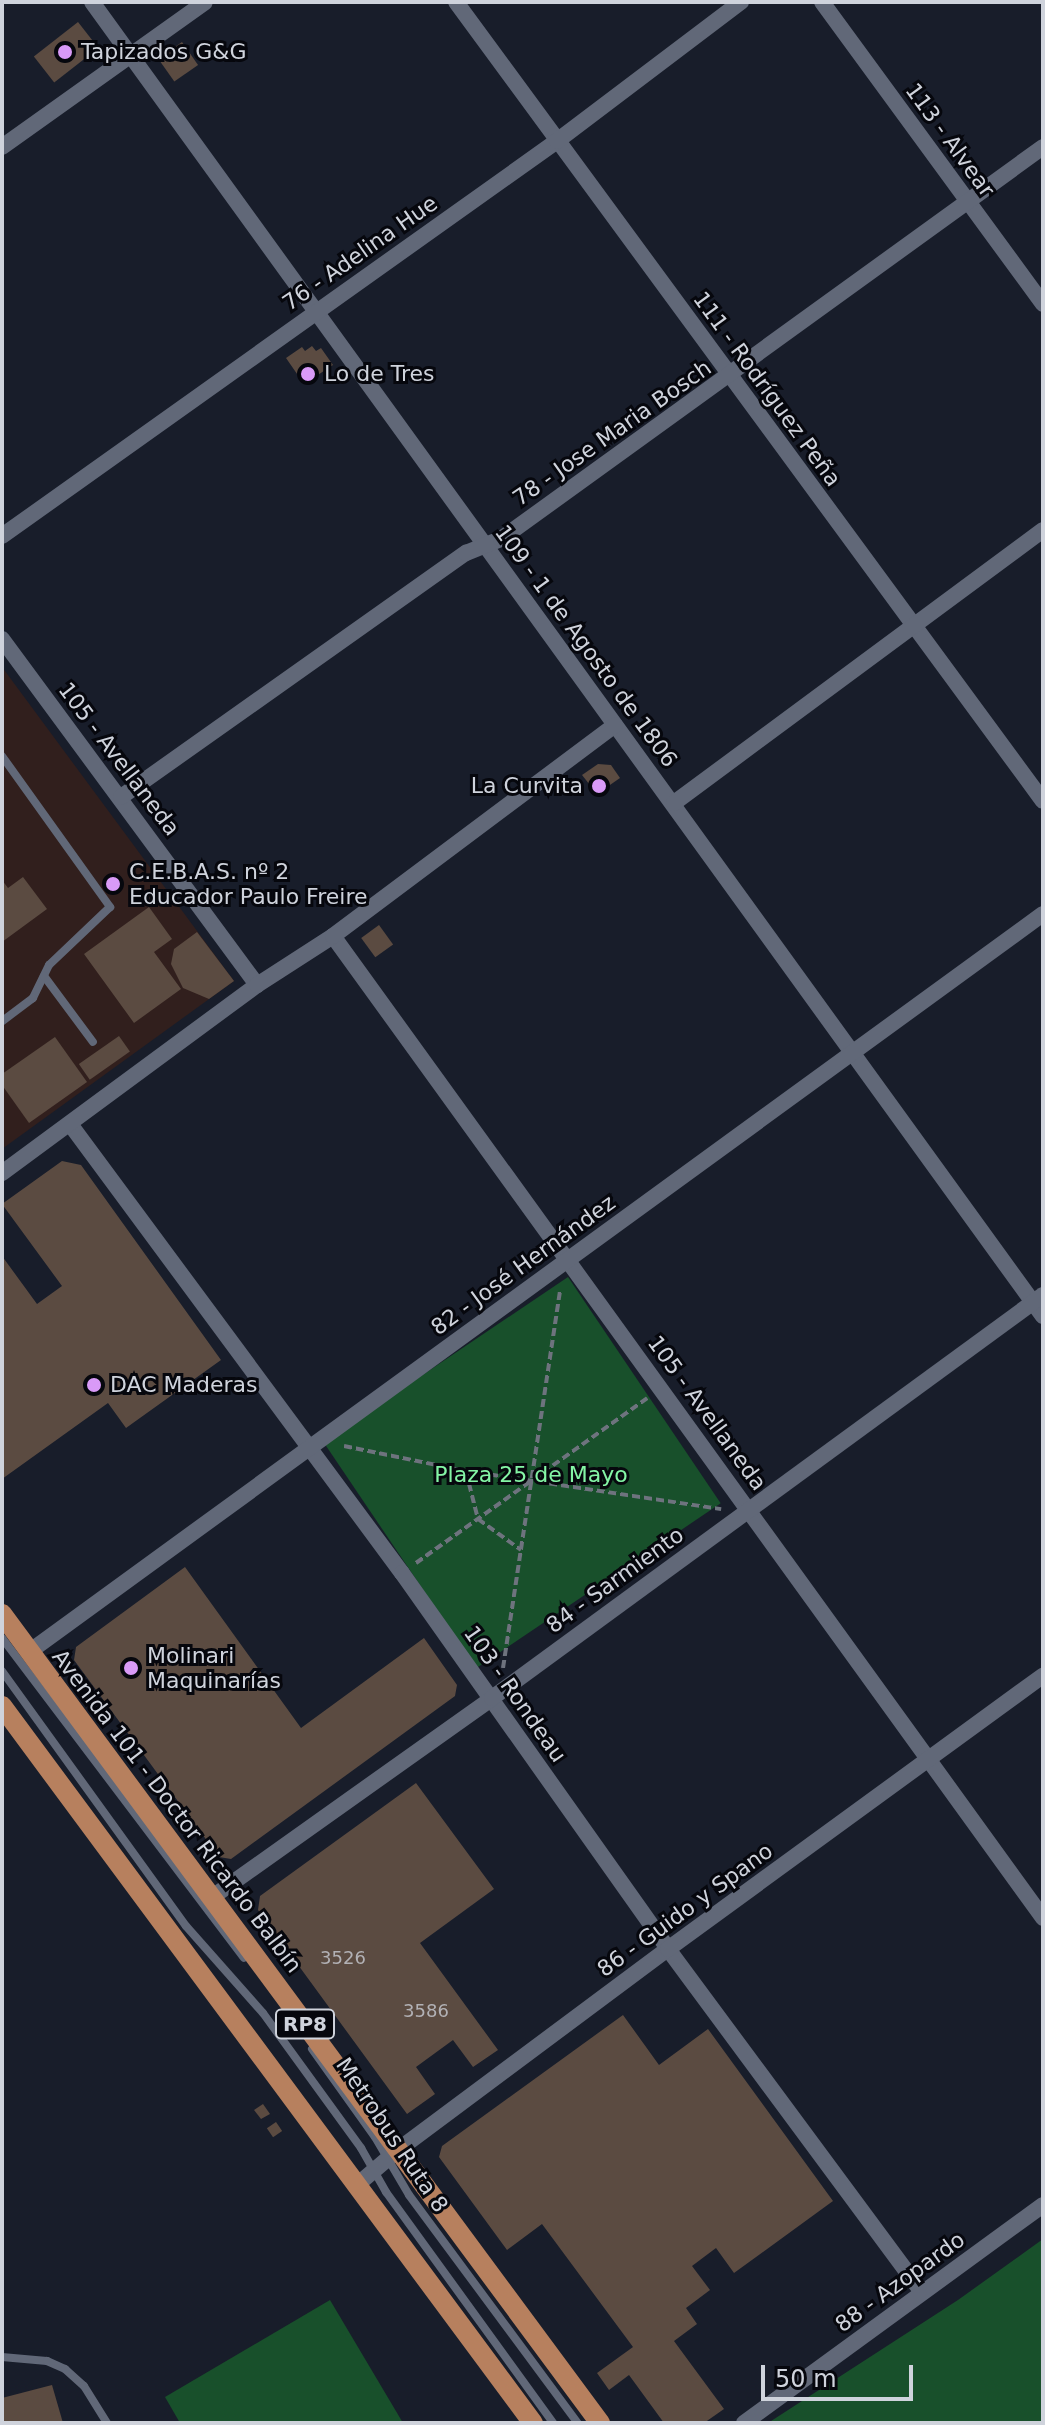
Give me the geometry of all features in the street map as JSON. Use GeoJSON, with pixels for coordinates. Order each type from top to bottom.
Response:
{"type":"FeatureCollection","features":[{"type":"Feature","properties":{"kind":"main road","name":"Avenida 101 - Doctor Ricardo Balbín"},"geometry":{"type":"LineString","coordinates":[[2,1614],[211,1898],[393,2155],[600,2423]]}},
{"type":"Feature","properties":{"kind":"main road","name":"RP8"},"geometry":{"type":"LineString","coordinates":[[2,1706],[365,2178],[536,2414]]}},
{"type":"Feature","properties":{"kind":"street","name":"109 - 1 de Agosto de 1806"},"geometry":{"type":"LineString","coordinates":[[92,2],[852,1051],[1040,1304]]}},
{"type":"Feature","properties":{"kind":"street"},"geometry":{"type":"LineString","coordinates":[[2,147],[205,2]]}},
{"type":"Feature","properties":{"kind":"street","name":"111 - Rodríguez Peña"},"geometry":{"type":"LineString","coordinates":[[456,2],[1043,801]]}},
{"type":"Feature","properties":{"kind":"street","name":"76 - Adelina Hue"},"geometry":{"type":"LineString","coordinates":[[2,536],[557,141],[741,2]]}},
{"type":"Feature","properties":{"kind":"street","name":"113 - Alvear"},"geometry":{"type":"LineString","coordinates":[[822,2],[1043,304]]}},
{"type":"Feature","properties":{"kind":"street","name":"78 - Jose Maria Bosch"},"geometry":{"type":"LineString","coordinates":[[121,797],[466,553],[501,539],[1043,147]]}},
{"type":"Feature","properties":{"kind":"street"},"geometry":{"type":"LineString","coordinates":[[674,803],[1043,530]]}},
{"type":"Feature","properties":{"kind":"street","name":"105 - Avellaneda"},"geometry":{"type":"LineString","coordinates":[[2,639],[257,985]]}},
{"type":"Feature","properties":{"kind":"street"},"geometry":{"type":"LineString","coordinates":[[2,1173],[257,985],[333,936],[615,725]]}},
{"type":"Feature","properties":{"kind":"street","name":"82 - José Hernández"},"geometry":{"type":"LineString","coordinates":[[29,1652],[312,1443],[1043,914]]}},
{"type":"Feature","properties":{"kind":"street","name":"105 - Avellaneda"},"geometry":{"type":"LineString","coordinates":[[333,936],[1043,1918]]}},
{"type":"Feature","properties":{"kind":"street","name":"103 - Rondeau"},"geometry":{"type":"LineString","coordinates":[[70,1124],[312,1443],[402,1573],[496,1695],[668,1949],[922,2292]]}},
{"type":"Feature","properties":{"kind":"street","name":"84 - Sarmiento"},"geometry":{"type":"LineString","coordinates":[[211,1898],[496,1695],[746,1511],[1040,1304]]}},
{"type":"Feature","properties":{"kind":"street","name":"86 - Guido y Spano"},"geometry":{"type":"LineString","coordinates":[[365,2178],[668,1949],[1043,1676]]}},
{"type":"Feature","properties":{"kind":"street","name":"88 - Azopardo"},"geometry":{"type":"LineString","coordinates":[[744,2423],[1043,2205]]}},
{"type":"Feature","properties":{"kind":"lane"},"geometry":{"type":"LineString","coordinates":[[2,756],[110,902],[107,912],[56,958],[33,998],[2,1021]]}},
{"type":"Feature","properties":{"kind":"lane"},"geometry":{"type":"LineString","coordinates":[[44,976],[93,1042]]}},
{"type":"Feature","properties":{"kind":"lane","name":"Metrobus Ruta 8"},"geometry":{"type":"LineString","coordinates":[[2,1638],[393,2155],[409,2195],[578,2423]]}},
{"type":"Feature","properties":{"kind":"lane","name":"Metrobus Ruta 8"},"geometry":{"type":"LineString","coordinates":[[2,1671],[186,1926],[263,2013],[361,2148],[365,2178]]}},
{"type":"Feature","properties":{"kind":"lane"},"geometry":{"type":"LineString","coordinates":[[2,2357],[47,2361],[65,2369],[84,2386],[107,2423]]}},
{"type":"Feature","properties":{"kind":"lane"},"geometry":{"type":"LineString","coordinates":[[536,2414],[552,2423]]}},
{"type":"Feature","properties":{"kind":"path"},"geometry":{"type":"LineString","coordinates":[[496,1695],[567,1261]]}},
{"type":"Feature","properties":{"kind":"path"},"geometry":{"type":"LineString","coordinates":[[402,1573],[661,1387]]}},
{"type":"Feature","properties":{"kind":"path"},"geometry":{"type":"LineString","coordinates":[[312,1443],[466,1471],[746,1511]]}},
{"type":"Feature","properties":{"kind":"path"},"geometry":{"type":"LineString","coordinates":[[466,1471],[478,1519],[521,1550]]}},
{"type":"Feature","properties":{"kind":"shaded area"},"geometry":{"type":"Polygon","coordinates":[[[2,667],[234,981],[2,1149],[2,667]]]}},
{"type":"Feature","properties":{"kind":"green space","name":"Plaza 25 de Mayo"},"geometry":{"type":"Polygon","coordinates":[[[568,1277],[721,1503],[476,1668],[323,1442],[568,1277]]]}},
{"type":"Feature","properties":{"kind":"green space"},"geometry":{"type":"Polygon","coordinates":[[[1043,2239],[1043,2423],[768,2423],[958,2300],[1043,2239]]]}},
{"type":"Feature","properties":{"kind":"green space"},"geometry":{"type":"Polygon","coordinates":[[[330,2300],[403,2423],[180,2423],[165,2397],[330,2300]]]}},
{"type":"Feature","properties":{"kind":"building","name":"Tapizados G&G"},"geometry":{"type":"Polygon","coordinates":[[[78,22],[98,48],[54,82],[34,56],[78,22]]]}},
{"type":"Feature","properties":{"kind":"building"},"geometry":{"type":"Polygon","coordinates":[[[182,42],[198,65],[174,82],[158,59],[182,42]]]}},
{"type":"Feature","properties":{"kind":"building","name":"Lo de Tres"},"geometry":{"type":"Polygon","coordinates":[[[312,346],[316,351],[321,348],[333,365],[304,384],[286,358],[302,347],[305,351],[312,346]]]}},
{"type":"Feature","properties":{"kind":"building","name":"La Curvita"},"geometry":{"type":"Polygon","coordinates":[[[598,764],[611,765],[620,778],[597,794],[582,775],[598,764]]]}},
{"type":"Feature","properties":{"kind":"building"},"geometry":{"type":"Polygon","coordinates":[[[23,877],[47,909],[2,942],[2,880],[8,888],[23,877]]]}},
{"type":"Feature","properties":{"kind":"building"},"geometry":{"type":"Polygon","coordinates":[[[149,907],[172,939],[154,952],[181,989],[134,1023],[84,954],[149,907]]]}},
{"type":"Feature","properties":{"kind":"building"},"geometry":{"type":"Polygon","coordinates":[[[379,925],[393,944],[375,957],[361,938],[379,925]]]}},
{"type":"Feature","properties":{"kind":"building"},"geometry":{"type":"Polygon","coordinates":[[[197,932],[234,981],[209,999],[183,988],[171,964],[174,949],[197,932]]]}},
{"type":"Feature","properties":{"kind":"building"},"geometry":{"type":"Polygon","coordinates":[[[119,1036],[130,1052],[90,1080],[79,1064],[119,1036]]]}},
{"type":"Feature","properties":{"kind":"building"},"geometry":{"type":"Polygon","coordinates":[[[55,1037],[87,1082],[29,1123],[2,1085],[2,1074],[55,1037]]]}},
{"type":"Feature","properties":{"kind":"building","name":"DAC Maderas"},"geometry":{"type":"Polygon","coordinates":[[[62,1161],[81,1165],[221,1360],[126,1428],[108,1403],[2,1479],[2,1256],[37,1304],[62,1286],[2,1204],[62,1161]]]}},
{"type":"Feature","properties":{"kind":"building"},"geometry":{"type":"Polygon","coordinates":[[[185,1567],[301,1728],[424,1638],[457,1685],[455,1696],[231,1859],[219,1857],[74,1660],[76,1647],[185,1567]]]}},
{"type":"Feature","properties":{"kind":"building"},"geometry":{"type":"Polygon","coordinates":[[[416,1783],[494,1889],[420,1943],[498,2050],[473,2067],[453,2040],[416,2067],[435,2094],[407,2114],[258,1910],[260,1896],[416,1783]]]}},
{"type":"Feature","properties":{"kind":"building"},"geometry":{"type":"Polygon","coordinates":[[[623,2015],[659,2065],[708,2029],[833,2201],[734,2273],[716,2248],[692,2266],[710,2290],[686,2308],[697,2324],[674,2341],[724,2409],[704,2423],[664,2423],[629,2375],[609,2390],[597,2373],[633,2347],[542,2224],[507,2250],[439,2157],[442,2146],[623,2015]]]}},
{"type":"Feature","properties":{"kind":"building"},"geometry":{"type":"Polygon","coordinates":[[[263,2104],[270,2114],[261,2119],[254,2110],[263,2104]]]}},
{"type":"Feature","properties":{"kind":"building"},"geometry":{"type":"Polygon","coordinates":[[[276,2122],[282,2131],[273,2137],[267,2128],[276,2122]]]}},
{"type":"Feature","properties":{"kind":"building"},"geometry":{"type":"Polygon","coordinates":[[[52,2385],[63,2423],[2,2423],[2,2398],[52,2385]]]}},
{"type":"Feature","properties":{"kind":"place","name":"Tapizados G&G"},"geometry":{"type":"Point","coordinates":[65,52]}},
{"type":"Feature","properties":{"kind":"place","name":"Lo de Tres"},"geometry":{"type":"Point","coordinates":[308,374]}},
{"type":"Feature","properties":{"kind":"place","name":"La Curvita"},"geometry":{"type":"Point","coordinates":[599,786]}},
{"type":"Feature","properties":{"kind":"place","name":"C.E.B.A.S. nº 2 Educador Paulo Freire"},"geometry":{"type":"Point","coordinates":[113,884]}},
{"type":"Feature","properties":{"kind":"place","name":"DAC Maderas"},"geometry":{"type":"Point","coordinates":[94,1385]}},
{"type":"Feature","properties":{"kind":"place","name":"Molinari Maquinarías"},"geometry":{"type":"Point","coordinates":[131,1668]}}]}
